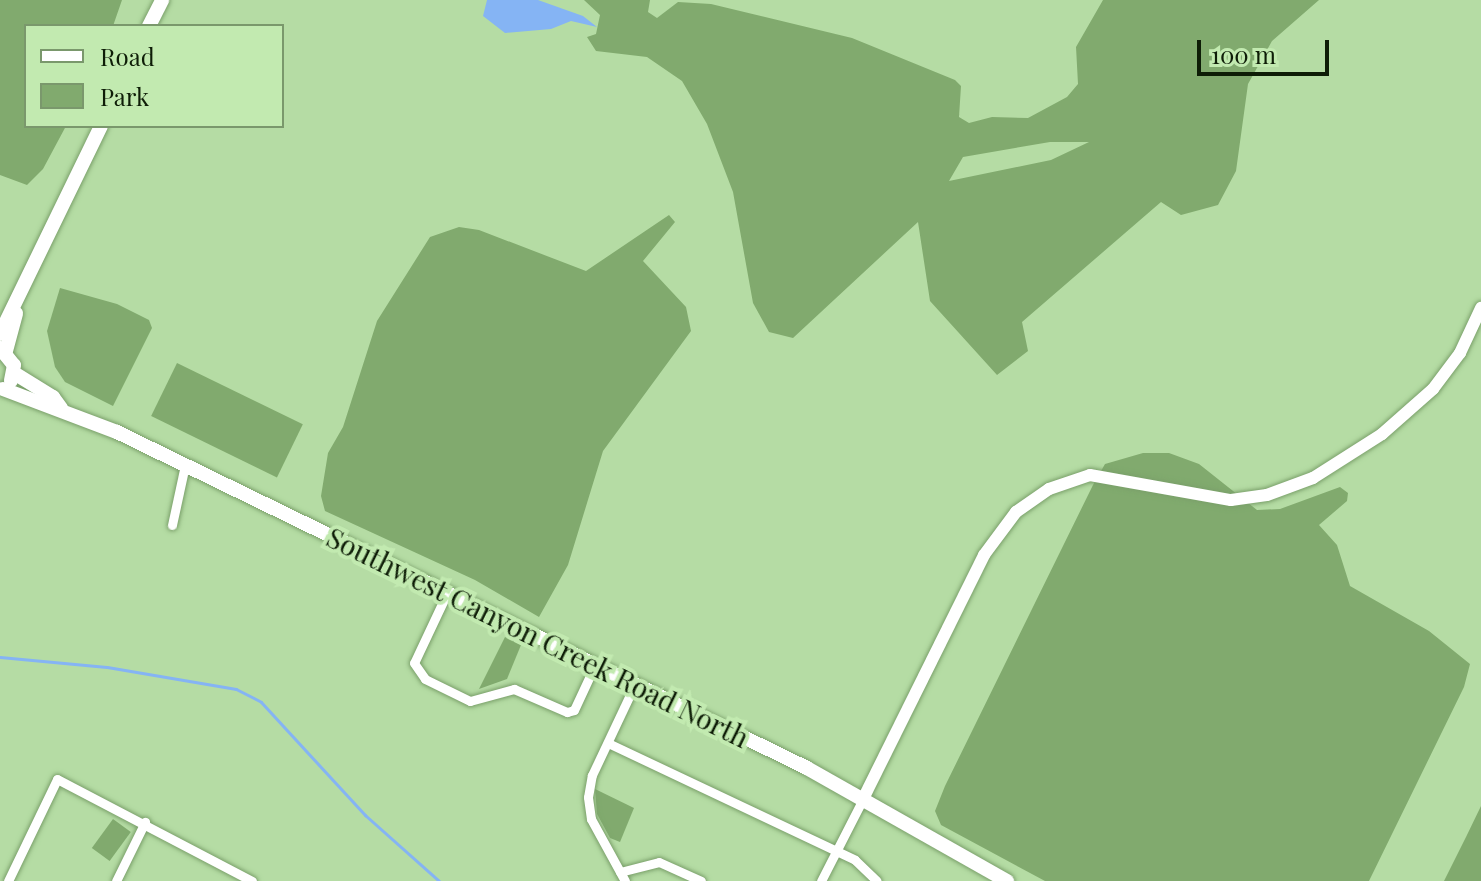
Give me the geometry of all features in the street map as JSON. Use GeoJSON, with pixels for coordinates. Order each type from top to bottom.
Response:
{"type":"FeatureCollection","features":[{"type":"Feature","properties":{"kind":"main road"},"geometry":{"type":"LineString","coordinates":[[150,24],[162,0]]}},
{"type":"Feature","properties":{"kind":"main road"},"geometry":{"type":"LineString","coordinates":[[0,334],[100,128]]}},
{"type":"Feature","properties":{"kind":"main road"},"geometry":{"type":"LineString","coordinates":[[2,390],[14,373],[3,350],[16,304]]}},
{"type":"Feature","properties":{"kind":"main road","name":"Southwest Canyon Creek Road North"},"geometry":{"type":"LineString","coordinates":[[14,373],[53,397],[61,408]]}},
{"type":"Feature","properties":{"kind":"main road","name":"Southwest Canyon Creek Road North"},"geometry":{"type":"LineString","coordinates":[[2,390],[61,408],[185,465],[635,684],[864,797],[1007,881]]}},
{"type":"Feature","properties":{"kind":"street"},"geometry":{"type":"LineString","coordinates":[[821,881],[984,555],[1016,512],[1049,489],[1090,475],[1231,500],[1267,495],[1313,478],[1367,445],[1433,389],[1460,353],[1481,308]]}},
{"type":"Feature","properties":{"kind":"street"},"geometry":{"type":"LineString","coordinates":[[172,525],[185,465]]}},
{"type":"Feature","properties":{"kind":"street"},"geometry":{"type":"LineString","coordinates":[[447,593],[414,663],[425,679],[470,701],[514,689],[567,712],[574,710],[595,665]]}},
{"type":"Feature","properties":{"kind":"street"},"geometry":{"type":"LineString","coordinates":[[635,684],[590,782],[588,805],[622,876],[659,862],[701,881]]}},
{"type":"Feature","properties":{"kind":"street"},"geometry":{"type":"LineString","coordinates":[[608,743],[836,851],[866,867],[877,881]]}},
{"type":"Feature","properties":{"kind":"street"},"geometry":{"type":"LineString","coordinates":[[8,881],[57,779],[145,822],[252,881]]}},
{"type":"Feature","properties":{"kind":"street"},"geometry":{"type":"LineString","coordinates":[[116,881],[145,822]]}},
{"type":"Feature","properties":{"kind":"green space"},"geometry":{"type":"Polygon","coordinates":[[[0,0],[122,0],[114,24],[24,24],[24,128],[65,128],[43,169],[27,185],[0,175],[0,0]]]}},
{"type":"Feature","properties":{"kind":"green space"},"geometry":{"type":"Polygon","coordinates":[[[584,0],[650,0],[648,12],[657,18],[678,2],[711,4],[852,38],[955,80],[961,86],[959,117],[969,123],[992,117],[1028,118],[1067,97],[1078,84],[1076,47],[1103,0],[1319,0],[1272,41],[1248,84],[1236,171],[1218,205],[1181,215],[1161,202],[1022,322],[1028,351],[997,375],[930,301],[918,222],[793,338],[769,332],[753,303],[733,192],[707,124],[682,81],[647,57],[596,51],[587,37],[596,34],[600,15],[584,0]],[[1050,142],[963,157],[949,181],[1051,160],[1089,142],[1050,142]]]}},
{"type":"Feature","properties":{"kind":"green space"},"geometry":{"type":"Polygon","coordinates":[[[669,215],[675,222],[643,261],[686,307],[691,331],[603,451],[568,565],[539,617],[475,580],[325,511],[321,496],[328,453],[343,427],[377,321],[430,237],[459,227],[479,230],[586,271],[669,215]]]}},
{"type":"Feature","properties":{"kind":"green space"},"geometry":{"type":"Polygon","coordinates":[[[60,288],[117,304],[149,320],[152,328],[113,406],[65,382],[55,367],[47,331],[60,288]]]}},
{"type":"Feature","properties":{"kind":"green space"},"geometry":{"type":"Polygon","coordinates":[[[177,363],[303,424],[277,477],[151,416],[177,363]]]}},
{"type":"Feature","properties":{"kind":"green space"},"geometry":{"type":"Polygon","coordinates":[[[1143,453],[1169,453],[1199,464],[1257,510],[1280,509],[1340,487],[1348,493],[1347,501],[1319,525],[1337,545],[1350,586],[1429,631],[1470,664],[1464,687],[1369,881],[1045,881],[941,825],[935,811],[945,786],[1093,485],[1105,464],[1143,453]]]}},
{"type":"Feature","properties":{"kind":"green space"},"geometry":{"type":"Polygon","coordinates":[[[505,637],[521,645],[507,679],[479,689],[505,637]]]}},
{"type":"Feature","properties":{"kind":"green space"},"geometry":{"type":"Polygon","coordinates":[[[595,789],[634,808],[620,842],[610,838],[597,814],[595,789]]]}},
{"type":"Feature","properties":{"kind":"green space"},"geometry":{"type":"Polygon","coordinates":[[[1481,806],[1481,881],[1444,881],[1466,837],[1481,806]]]}},
{"type":"Feature","properties":{"kind":"green space"},"geometry":{"type":"Polygon","coordinates":[[[113,819],[131,832],[110,861],[92,848],[113,819]]]}},
{"type":"Feature","properties":{"kind":"water"},"geometry":{"type":"Polygon","coordinates":[[[487,0],[538,0],[583,16],[597,27],[571,21],[551,29],[505,33],[483,16],[487,0]]]}},
{"type":"Feature","properties":{"kind":"waterway"},"geometry":{"type":"LineString","coordinates":[[0,657],[107,667],[236,689],[261,702],[365,815],[439,881]]}}]}
